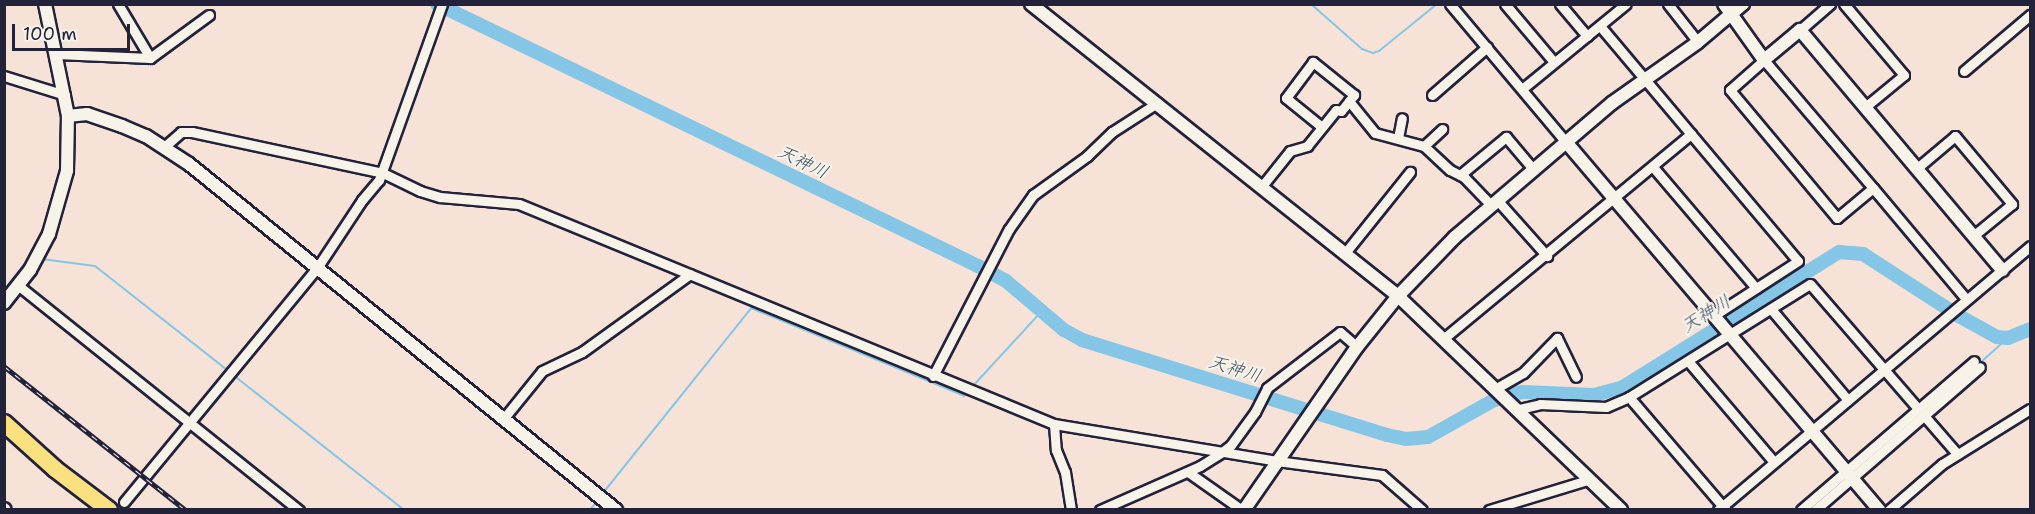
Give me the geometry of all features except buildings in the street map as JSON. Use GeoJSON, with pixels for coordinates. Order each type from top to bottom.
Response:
{"type":"FeatureCollection","features":[{"type":"Feature","properties":{"kind":"highway"},"geometry":{"type":"LineString","coordinates":[[4,423],[55,469],[109,510]]}},
{"type":"Feature","properties":{"kind":"street"},"geometry":{"type":"LineString","coordinates":[[4,303],[18,286],[49,234],[63,194],[69,154],[65,95],[45,4]]}},
{"type":"Feature","properties":{"kind":"street"},"geometry":{"type":"LineString","coordinates":[[118,4],[150,58]]}},
{"type":"Feature","properties":{"kind":"street"},"geometry":{"type":"LineString","coordinates":[[124,502],[317,268],[383,173],[442,4]]}},
{"type":"Feature","properties":{"kind":"street"},"geometry":{"type":"LineString","coordinates":[[1031,4],[1398,296],[1621,510]]}},
{"type":"Feature","properties":{"kind":"street"},"geometry":{"type":"LineString","coordinates":[[1505,4],[1554,62]]}},
{"type":"Feature","properties":{"kind":"street"},"geometry":{"type":"LineString","coordinates":[[1560,4],[1587,36]]}},
{"type":"Feature","properties":{"kind":"street"},"geometry":{"type":"LineString","coordinates":[[1668,4],[1698,42]]}},
{"type":"Feature","properties":{"kind":"street"},"geometry":{"type":"LineString","coordinates":[[1724,4],[1764,60],[1966,299]]}},
{"type":"Feature","properties":{"kind":"street"},"geometry":{"type":"LineString","coordinates":[[1188,472],[1243,510],[1357,347],[1398,296],[1455,237],[1566,142],[1645,79],[1698,42],[1743,4]]}},
{"type":"Feature","properties":{"kind":"street"},"geometry":{"type":"LineString","coordinates":[[1830,4],[1730,90],[1837,218],[1873,188]]}},
{"type":"Feature","properties":{"kind":"street"},"geometry":{"type":"LineString","coordinates":[[1844,4],[1904,75],[1865,107]]}},
{"type":"Feature","properties":{"kind":"street"},"geometry":{"type":"LineString","coordinates":[[1452,5],[1879,510]]}},
{"type":"Feature","properties":{"kind":"street"},"geometry":{"type":"LineString","coordinates":[[1522,89],[1600,26],[1620,6]]}},
{"type":"Feature","properties":{"kind":"street"},"geometry":{"type":"LineString","coordinates":[[56,54],[150,58],[209,15]]}},
{"type":"Feature","properties":{"kind":"street"},"geometry":{"type":"LineString","coordinates":[[1964,71],[2031,15]]}},
{"type":"Feature","properties":{"kind":"street"},"geometry":{"type":"LineString","coordinates":[[1600,26],[1798,261],[1713,316]]}},
{"type":"Feature","properties":{"kind":"street"},"geometry":{"type":"LineString","coordinates":[[1800,30],[2002,270]]}},
{"type":"Feature","properties":{"kind":"street"},"geometry":{"type":"LineString","coordinates":[[1432,95],[1487,47]]}},
{"type":"Feature","properties":{"kind":"street"},"geometry":{"type":"LineString","coordinates":[[1262,186],[1290,151],[1307,146],[1336,110],[1341,111],[1354,95],[1313,62],[1286,98],[1322,127]]}},
{"type":"Feature","properties":{"kind":"street"},"geometry":{"type":"LineString","coordinates":[[4,76],[65,95]]}},
{"type":"Feature","properties":{"kind":"street"},"geometry":{"type":"LineString","coordinates":[[1349,101],[1375,133],[1424,146],[1450,170],[1460,175],[1495,203],[1546,256]]}},
{"type":"Feature","properties":{"kind":"street"},"geometry":{"type":"LineString","coordinates":[[933,376],[1009,229],[1033,195],[1087,156],[1112,132],[1156,103]]}},
{"type":"Feature","properties":{"kind":"street"},"geometry":{"type":"LineString","coordinates":[[68,116],[97,116],[138,133],[189,164],[616,510]]}},
{"type":"Feature","properties":{"kind":"street"},"geometry":{"type":"LineString","coordinates":[[1398,138],[1402,118]]}},
{"type":"Feature","properties":{"kind":"street"},"geometry":{"type":"LineString","coordinates":[[1424,146],[1442,129]]}},
{"type":"Feature","properties":{"kind":"street"},"geometry":{"type":"LineString","coordinates":[[164,147],[181,132],[192,132],[383,173],[420,191],[440,197],[519,204],[1054,424],[1277,461],[1382,475],[1422,510]]}},
{"type":"Feature","properties":{"kind":"street"},"geometry":{"type":"LineString","coordinates":[[1443,339],[1691,134]]}},
{"type":"Feature","properties":{"kind":"street"},"geometry":{"type":"LineString","coordinates":[[1916,168],[1955,136],[2012,204],[1973,236]]}},
{"type":"Feature","properties":{"kind":"street"},"geometry":{"type":"LineString","coordinates":[[1460,175],[1506,137],[1534,170]]}},
{"type":"Feature","properties":{"kind":"street"},"geometry":{"type":"LineString","coordinates":[[1653,167],[1756,288]]}},
{"type":"Feature","properties":{"kind":"street"},"geometry":{"type":"LineString","coordinates":[[1345,253],[1410,172]]}},
{"type":"Feature","properties":{"kind":"street"},"geometry":{"type":"LineString","coordinates":[[1629,397],[1722,508],[1773,461],[2031,246]]}},
{"type":"Feature","properties":{"kind":"street"},"geometry":{"type":"LineString","coordinates":[[504,418],[542,371],[582,352],[690,274]]}},
{"type":"Feature","properties":{"kind":"street"},"geometry":{"type":"LineString","coordinates":[[1515,410],[1540,404],[1606,407],[1629,397],[1810,284],[1957,454]]}},
{"type":"Feature","properties":{"kind":"street"},"geometry":{"type":"LineString","coordinates":[[18,286],[299,510]]}},
{"type":"Feature","properties":{"kind":"street"},"geometry":{"type":"LineString","coordinates":[[1771,309],[1848,400]]}},
{"type":"Feature","properties":{"kind":"street"},"geometry":{"type":"LineString","coordinates":[[1100,510],[1188,472],[1222,452],[1231,445],[1255,412],[1267,388],[1340,332],[1357,347]]}},
{"type":"Feature","properties":{"kind":"street"},"geometry":{"type":"LineString","coordinates":[[1495,389],[1523,373],[1557,338],[1576,377]]}},
{"type":"Feature","properties":{"kind":"street"},"geometry":{"type":"LineString","coordinates":[[1688,361],[1773,461]]}},
{"type":"Feature","properties":{"kind":"street"},"geometry":{"type":"LineString","coordinates":[[1801,510],[1849,475],[1977,364]]}},
{"type":"Feature","properties":{"kind":"street"},"geometry":{"type":"LineString","coordinates":[[1889,510],[1957,454],[2031,409]]}},
{"type":"Feature","properties":{"kind":"street"},"geometry":{"type":"LineString","coordinates":[[1054,424],[1056,450],[1065,472],[1071,510]]}},
{"type":"Feature","properties":{"kind":"street"},"geometry":{"type":"LineString","coordinates":[[1815,510],[1849,475]]}},
{"type":"Feature","properties":{"kind":"street"},"geometry":{"type":"LineString","coordinates":[[1494,509],[1588,480]]}},
{"type":"Feature","properties":{"kind":"waterway","name":"天神川"},"geometry":{"type":"LineString","coordinates":[[437,4],[978,266],[1006,281],[1064,330],[1082,340],[1406,439],[1428,437],[1494,400],[1522,392],[1594,395],[1623,387],[1839,252],[1863,254],[1959,316],[1997,337],[2008,338],[2030,329]]}},
{"type":"Feature","properties":{"kind":"waterway"},"geometry":{"type":"LineString","coordinates":[[1311,4],[1362,49],[1373,53],[1379,51],[1437,4]]}},
{"type":"Feature","properties":{"kind":"waterway"},"geometry":{"type":"LineString","coordinates":[[4,290],[30,257]]}},
{"type":"Feature","properties":{"kind":"waterway"},"geometry":{"type":"LineString","coordinates":[[42,259],[95,266],[227,370]]}},
{"type":"Feature","properties":{"kind":"waterway"},"geometry":{"type":"LineString","coordinates":[[603,493],[751,308],[964,396],[968,391]]}},
{"type":"Feature","properties":{"kind":"waterway"},"geometry":{"type":"LineString","coordinates":[[972,387],[1042,311]]}},
{"type":"Feature","properties":{"kind":"waterway"},"geometry":{"type":"LineString","coordinates":[[1980,363],[2008,338]]}},
{"type":"Feature","properties":{"kind":"waterway"},"geometry":{"type":"LineString","coordinates":[[232,374],[404,510]]}},
{"type":"Feature","properties":{"kind":"waterway"},"geometry":{"type":"LineString","coordinates":[[590,510],[598,500]]}},
{"type":"Feature","properties":{"kind":"railway"},"geometry":{"type":"LineString","coordinates":[[4,366],[186,510]]}}]}
